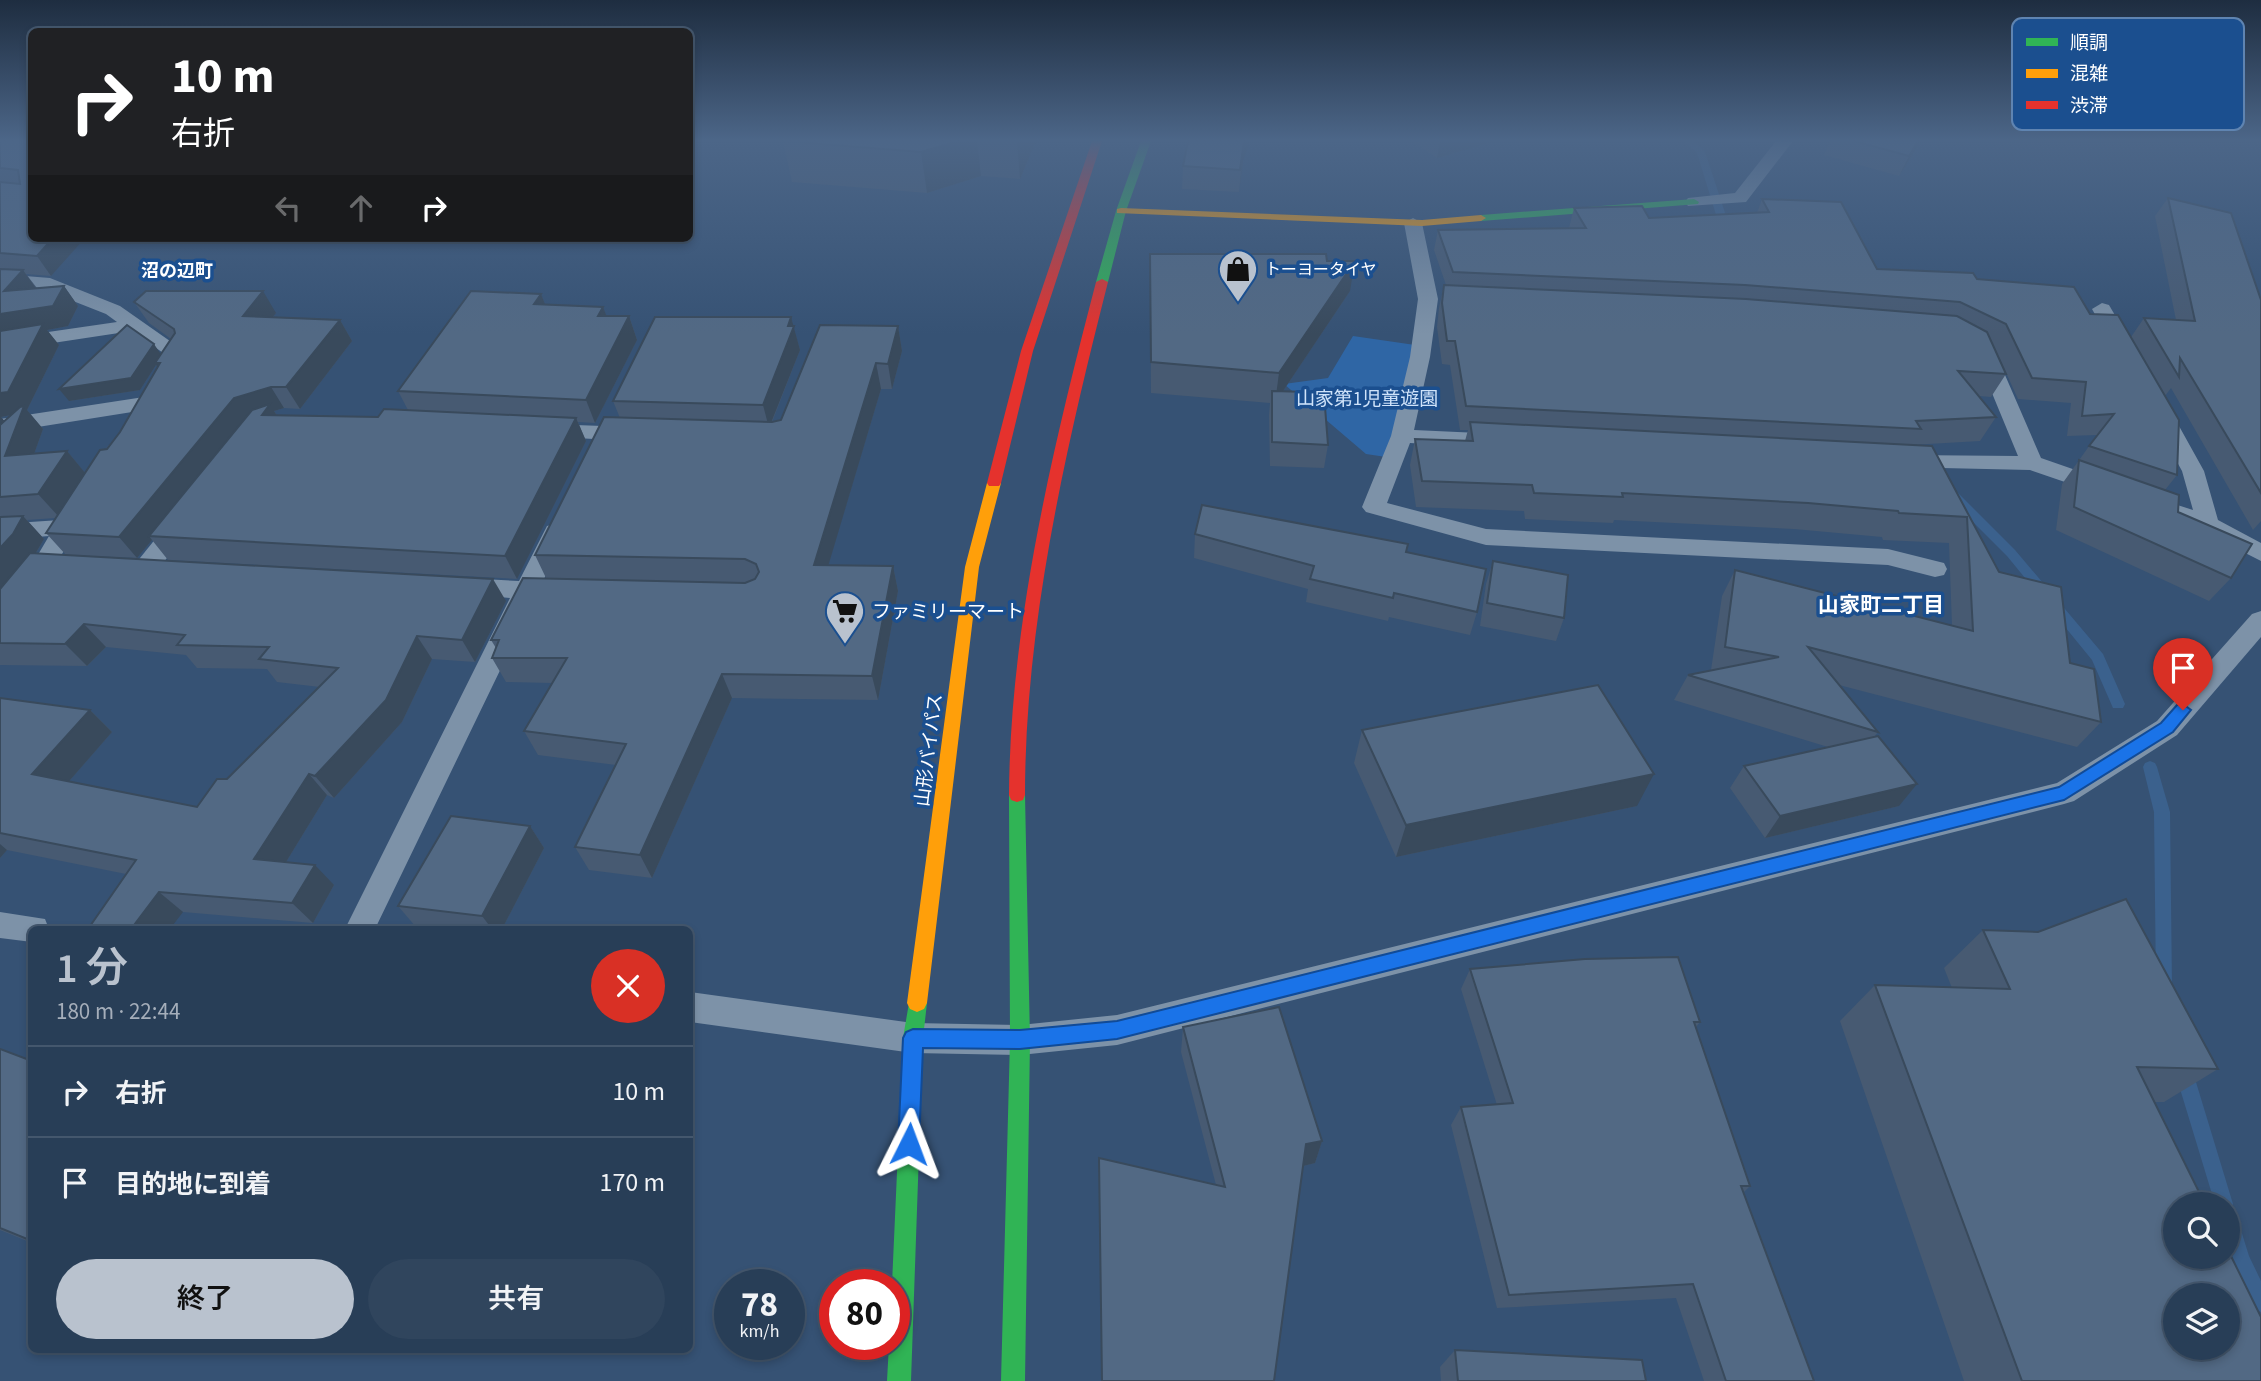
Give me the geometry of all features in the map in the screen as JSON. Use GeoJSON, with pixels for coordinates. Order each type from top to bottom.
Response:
{"type":"FeatureCollection","features":[{"type":"Feature","properties":{"kind":"main road","name":"山形バイパス"},"geometry":{"type":"LineString","coordinates":[[899,1381],[913,1038],[972,567],[1027,351],[1076,205]]}},
{"type":"Feature","properties":{"kind":"main road"},"geometry":{"type":"LineString","coordinates":[[1013,1381],[1020,1040],[1016,756],[1034,591],[1083,355],[1123,205]]}},
{"type":"Feature","properties":{"kind":"main road"},"geometry":{"type":"LineString","coordinates":[[1121,211],[1413,223],[1648,205]]}},
{"type":"Feature","properties":{"kind":"lane"},"geometry":{"type":"LineString","coordinates":[[1413,223],[1435,299],[1402,436],[1374,507],[1486,537],[1888,557],[1935,569]]}},
{"type":"Feature","properties":{"kind":"lane"},"geometry":{"type":"LineString","coordinates":[[0,280],[43,282],[113,310],[177,353],[130,427]]}},
{"type":"Feature","properties":{"kind":"lane"},"geometry":{"type":"LineString","coordinates":[[2102,309],[2135,367]]}},
{"type":"Feature","properties":{"kind":"lane"},"geometry":{"type":"LineString","coordinates":[[0,345],[135,325]]}},
{"type":"Feature","properties":{"kind":"lane"},"geometry":{"type":"LineString","coordinates":[[1972,343],[1984,349],[2032,463]]}},
{"type":"Feature","properties":{"kind":"lane"},"geometry":{"type":"LineString","coordinates":[[2148,390],[2193,471],[2208,524]]}},
{"type":"Feature","properties":{"kind":"lane"},"geometry":{"type":"LineString","coordinates":[[0,426],[144,404]]}},
{"type":"Feature","properties":{"kind":"lane"},"geometry":{"type":"LineString","coordinates":[[591,458],[615,410]]}},
{"type":"Feature","properties":{"kind":"lane"},"geometry":{"type":"LineString","coordinates":[[534,431],[644,435]]}},
{"type":"Feature","properties":{"kind":"lane"},"geometry":{"type":"LineString","coordinates":[[1402,436],[1527,442]]}},
{"type":"Feature","properties":{"kind":"lane"},"geometry":{"type":"LineString","coordinates":[[1886,462],[2032,463],[2120,494]]}},
{"type":"Feature","properties":{"kind":"lane"},"geometry":{"type":"LineString","coordinates":[[0,618],[44,564],[88,494]]}},
{"type":"Feature","properties":{"kind":"lane"},"geometry":{"type":"LineString","coordinates":[[2145,502],[2208,524],[2261,553]]}},
{"type":"Feature","properties":{"kind":"lane"},"geometry":{"type":"LineString","coordinates":[[360,926],[568,506]]}},
{"type":"Feature","properties":{"kind":"lane"},"geometry":{"type":"LineString","coordinates":[[145,569],[193,508]]}},
{"type":"Feature","properties":{"kind":"lane"},"geometry":{"type":"LineString","coordinates":[[0,532],[67,527]]}},
{"type":"Feature","properties":{"kind":"lane"},"geometry":{"type":"LineString","coordinates":[[44,564],[69,565]]}},
{"type":"Feature","properties":{"kind":"lane"},"geometry":{"type":"LineString","coordinates":[[120,568],[171,570]]}},
{"type":"Feature","properties":{"kind":"lane"},"geometry":{"type":"LineString","coordinates":[[442,586],[579,592]]}},
{"type":"Feature","properties":{"kind":"lane"},"geometry":{"type":"LineString","coordinates":[[693,1007],[913,1038],[1020,1040],[1117,1030],[2064,793],[2167,728],[2261,620]]}},
{"type":"Feature","properties":{"kind":"lane"},"geometry":{"type":"LineString","coordinates":[[0,925],[28,928]]}},
{"type":"Feature","properties":{"kind":"green space","name":"山家第1児童遊園"},"geometry":{"type":"Polygon","coordinates":[[[1353,336],[1422,346],[1393,458],[1366,454],[1284,384],[1328,378],[1353,336]]]}},
{"type":"Feature","properties":{"kind":"building"},"geometry":{"type":"Polygon","coordinates":[[[0,205],[28,205],[28,242],[49,242],[37,256],[0,253],[0,205]]]}},
{"type":"Feature","properties":{"kind":"building"},"geometry":{"type":"Polygon","coordinates":[[[1765,205],[1843,205],[1877,269],[1973,273],[1977,279],[2074,287],[2090,314],[2118,315],[2179,420],[2177,475],[2089,446],[2114,414],[2082,416],[2086,382],[2032,378],[2006,324],[1960,302],[1745,285],[1453,272],[1438,230],[1586,228],[1574,208],[1642,206],[1649,218],[1769,212],[1765,205]]]}},
{"type":"Feature","properties":{"kind":"building"},"geometry":{"type":"Polygon","coordinates":[[[2170,205],[2199,205],[2231,213],[2261,300],[2261,493],[2180,358],[2179,377],[2144,318],[2195,321],[2170,205]]]}},
{"type":"Feature","properties":{"kind":"building"},"geometry":{"type":"Polygon","coordinates":[[[1150,254],[1326,254],[1327,261],[1355,261],[1279,373],[1151,362],[1150,254]]]}},
{"type":"Feature","properties":{"kind":"building"},"geometry":{"type":"Polygon","coordinates":[[[0,269],[23,270],[4,291],[64,286],[53,306],[0,314],[0,269]]]}},
{"type":"Feature","properties":{"kind":"building"},"geometry":{"type":"Polygon","coordinates":[[[1444,285],[1746,299],[1957,316],[1987,332],[2006,374],[1958,371],[1996,417],[1916,421],[1921,429],[1466,406],[1455,341],[1447,341],[1442,303],[1444,285]]]}},
{"type":"Feature","properties":{"kind":"building"},"geometry":{"type":"Polygon","coordinates":[[[146,291],[263,291],[243,316],[340,320],[286,387],[271,387],[234,398],[119,537],[46,533],[100,450],[107,449],[120,432],[160,363],[155,363],[175,333],[174,329],[134,302],[146,291]]]}},
{"type":"Feature","properties":{"kind":"building"},"geometry":{"type":"Polygon","coordinates":[[[471,291],[541,294],[534,304],[603,307],[598,316],[629,316],[586,400],[398,391],[471,291]]]}},
{"type":"Feature","properties":{"kind":"building"},"geometry":{"type":"Polygon","coordinates":[[[655,317],[791,317],[788,326],[794,326],[763,405],[613,401],[655,317]]]}},
{"type":"Feature","properties":{"kind":"building"},"geometry":{"type":"Polygon","coordinates":[[[43,324],[8,392],[0,393],[0,331],[43,324]]]}},
{"type":"Feature","properties":{"kind":"building"},"geometry":{"type":"Polygon","coordinates":[[[127,325],[154,344],[131,378],[59,389],[127,325]]]}},
{"type":"Feature","properties":{"kind":"building"},"geometry":{"type":"Polygon","coordinates":[[[820,325],[898,326],[888,364],[876,363],[814,565],[893,566],[872,676],[722,674],[640,855],[575,847],[626,744],[524,731],[567,658],[492,658],[499,640],[491,640],[523,578],[745,583],[755,579],[759,572],[756,564],[745,559],[535,555],[604,417],[772,422],[781,420],[820,325]]]}},
{"type":"Feature","properties":{"kind":"building"},"geometry":{"type":"Polygon","coordinates":[[[1272,391],[1309,392],[1310,407],[1325,407],[1328,445],[1272,442],[1272,391]]]}},
{"type":"Feature","properties":{"kind":"building"},"geometry":{"type":"Polygon","coordinates":[[[270,404],[262,415],[378,417],[384,409],[576,418],[505,556],[149,536],[252,410],[270,404]]]}},
{"type":"Feature","properties":{"kind":"building"},"geometry":{"type":"Polygon","coordinates":[[[24,406],[5,456],[67,451],[38,494],[0,497],[0,425],[24,406]]]}},
{"type":"Feature","properties":{"kind":"building"},"geometry":{"type":"Polygon","coordinates":[[[1470,422],[1932,446],[1999,572],[2061,587],[2070,663],[2094,669],[2101,722],[1808,647],[1878,732],[1688,675],[1779,657],[1725,647],[1735,570],[1973,631],[1967,517],[1808,503],[1622,493],[1623,497],[1534,493],[1532,485],[1422,481],[1415,439],[1473,441],[1470,422]]]}},
{"type":"Feature","properties":{"kind":"building"},"geometry":{"type":"Polygon","coordinates":[[[2079,460],[2179,495],[2178,512],[2252,544],[2231,578],[2074,507],[2079,460]]]}},
{"type":"Feature","properties":{"kind":"building"},"geometry":{"type":"Polygon","coordinates":[[[1202,505],[1408,544],[1406,552],[1486,569],[1477,612],[1394,593],[1393,598],[1310,579],[1314,566],[1195,534],[1202,505]]]}},
{"type":"Feature","properties":{"kind":"building"},"geometry":{"type":"Polygon","coordinates":[[[23,516],[13,534],[0,548],[0,517],[23,516]]]}},
{"type":"Feature","properties":{"kind":"building"},"geometry":{"type":"Polygon","coordinates":[[[30,553],[493,579],[462,640],[417,636],[386,700],[315,776],[309,774],[254,859],[315,865],[292,903],[159,892],[133,926],[90,926],[136,860],[0,833],[0,698],[90,710],[32,774],[197,807],[217,779],[227,779],[338,668],[259,659],[269,647],[177,645],[185,635],[84,624],[65,644],[0,643],[0,589],[30,553]]]}},
{"type":"Feature","properties":{"kind":"building"},"geometry":{"type":"Polygon","coordinates":[[[1493,561],[1568,575],[1564,618],[1487,603],[1493,561]]]}},
{"type":"Feature","properties":{"kind":"building"},"geometry":{"type":"Polygon","coordinates":[[[1598,685],[1654,774],[1406,825],[1362,730],[1598,685]]]}},
{"type":"Feature","properties":{"kind":"building"},"geometry":{"type":"Polygon","coordinates":[[[1878,736],[1917,784],[1780,816],[1744,766],[1878,736]]]}},
{"type":"Feature","properties":{"kind":"building"},"geometry":{"type":"Polygon","coordinates":[[[451,816],[530,826],[482,916],[398,906],[451,816]]]}},
{"type":"Feature","properties":{"kind":"building"},"geometry":{"type":"Polygon","coordinates":[[[2126,899],[2218,1069],[2137,1067],[2199,1192],[2163,1192],[2163,1269],[2237,1269],[2261,1317],[2261,1381],[2022,1381],[1875,985],[2010,989],[1983,930],[2038,932],[2126,899]]]}},
{"type":"Feature","properties":{"kind":"building"},"geometry":{"type":"Polygon","coordinates":[[[1678,957],[1700,1022],[1694,1022],[1750,1186],[1741,1186],[1814,1381],[1726,1381],[1693,1284],[1509,1295],[1461,1107],[1513,1103],[1470,969],[1585,959],[1678,957]]]}},
{"type":"Feature","properties":{"kind":"building"},"geometry":{"type":"Polygon","coordinates":[[[1279,1007],[1322,1141],[1306,1144],[1274,1381],[1102,1381],[1099,1158],[1225,1187],[1183,1027],[1279,1007]]]}},
{"type":"Feature","properties":{"kind":"building"},"geometry":{"type":"Polygon","coordinates":[[[0,1049],[28,1060],[28,1239],[0,1228],[0,1049]]]}},
{"type":"Feature","properties":{"kind":"building"},"geometry":{"type":"Polygon","coordinates":[[[1455,1350],[1642,1360],[1646,1381],[1458,1381],[1455,1350]]]}},
{"type":"Feature","properties":{"kind":"waterway"},"geometry":{"type":"LineString","coordinates":[[1718,205],[1726,231]]}},
{"type":"Feature","properties":{"kind":"waterway"},"geometry":{"type":"LineString","coordinates":[[1951,493],[2011,553],[2098,658],[2118,704]]}},
{"type":"Feature","properties":{"kind":"waterway"},"geometry":{"type":"LineString","coordinates":[[2150,767],[2162,812],[2164,988]]}},
{"type":"Feature","properties":{"kind":"waterway"},"geometry":{"type":"LineString","coordinates":[[2183,1069],[2220,1192]]}},
{"type":"Feature","properties":{"kind":"waterway"},"geometry":{"type":"LineString","coordinates":[[2240,1259],[2261,1302]]}},
{"type":"Feature","properties":{"kind":"traffic: fast"},"geometry":{"type":"LineString","coordinates":[[1102,282],[1123,205]]}},
{"type":"Feature","properties":{"kind":"traffic: fast"},"geometry":{"type":"LineString","coordinates":[[1481,218],[1648,205]]}},
{"type":"Feature","properties":{"kind":"traffic: fast"},"geometry":{"type":"LineString","coordinates":[[1013,1381],[1020,1040],[1017,795]]}},
{"type":"Feature","properties":{"kind":"traffic: fast"},"geometry":{"type":"LineString","coordinates":[[899,1381],[913,1038],[917,1003]]}},
{"type":"Feature","properties":{"kind":"traffic: slow"},"geometry":{"type":"LineString","coordinates":[[1121,211],[1422,223],[1481,218]]}},
{"type":"Feature","properties":{"kind":"traffic: slow"},"geometry":{"type":"LineString","coordinates":[[917,1003],[972,567],[994,483]]}},
{"type":"Feature","properties":{"kind":"traffic: jam"},"geometry":{"type":"LineString","coordinates":[[994,483],[1027,351],[1076,205]]}},
{"type":"Feature","properties":{"kind":"traffic: jam"},"geometry":{"type":"LineString","coordinates":[[1017,795],[1019,718],[1033,604],[1071,412],[1102,282]]}},
{"type":"Feature","properties":{"kind":"place","name":"トーヨータイヤ"},"geometry":{"type":"Point","coordinates":[1238,303]}},
{"type":"Feature","properties":{"kind":"place","name":"ファミリーマート"},"geometry":{"type":"Point","coordinates":[845,645]}},
{"type":"Feature","properties":{"kind":"district","name":"沼の辺町"},"geometry":{"type":"Point","coordinates":[177,271]}},
{"type":"Feature","properties":{"kind":"district","name":"山家町二丁目"},"geometry":{"type":"Point","coordinates":[1881,605]}},
{"type":"Feature","properties":{"kind":"route"},"geometry":{"type":"LineString","coordinates":[[909,1144],[913,1038],[1020,1040],[1117,1030],[2064,793],[2167,728],[2183,710]]}}]}
